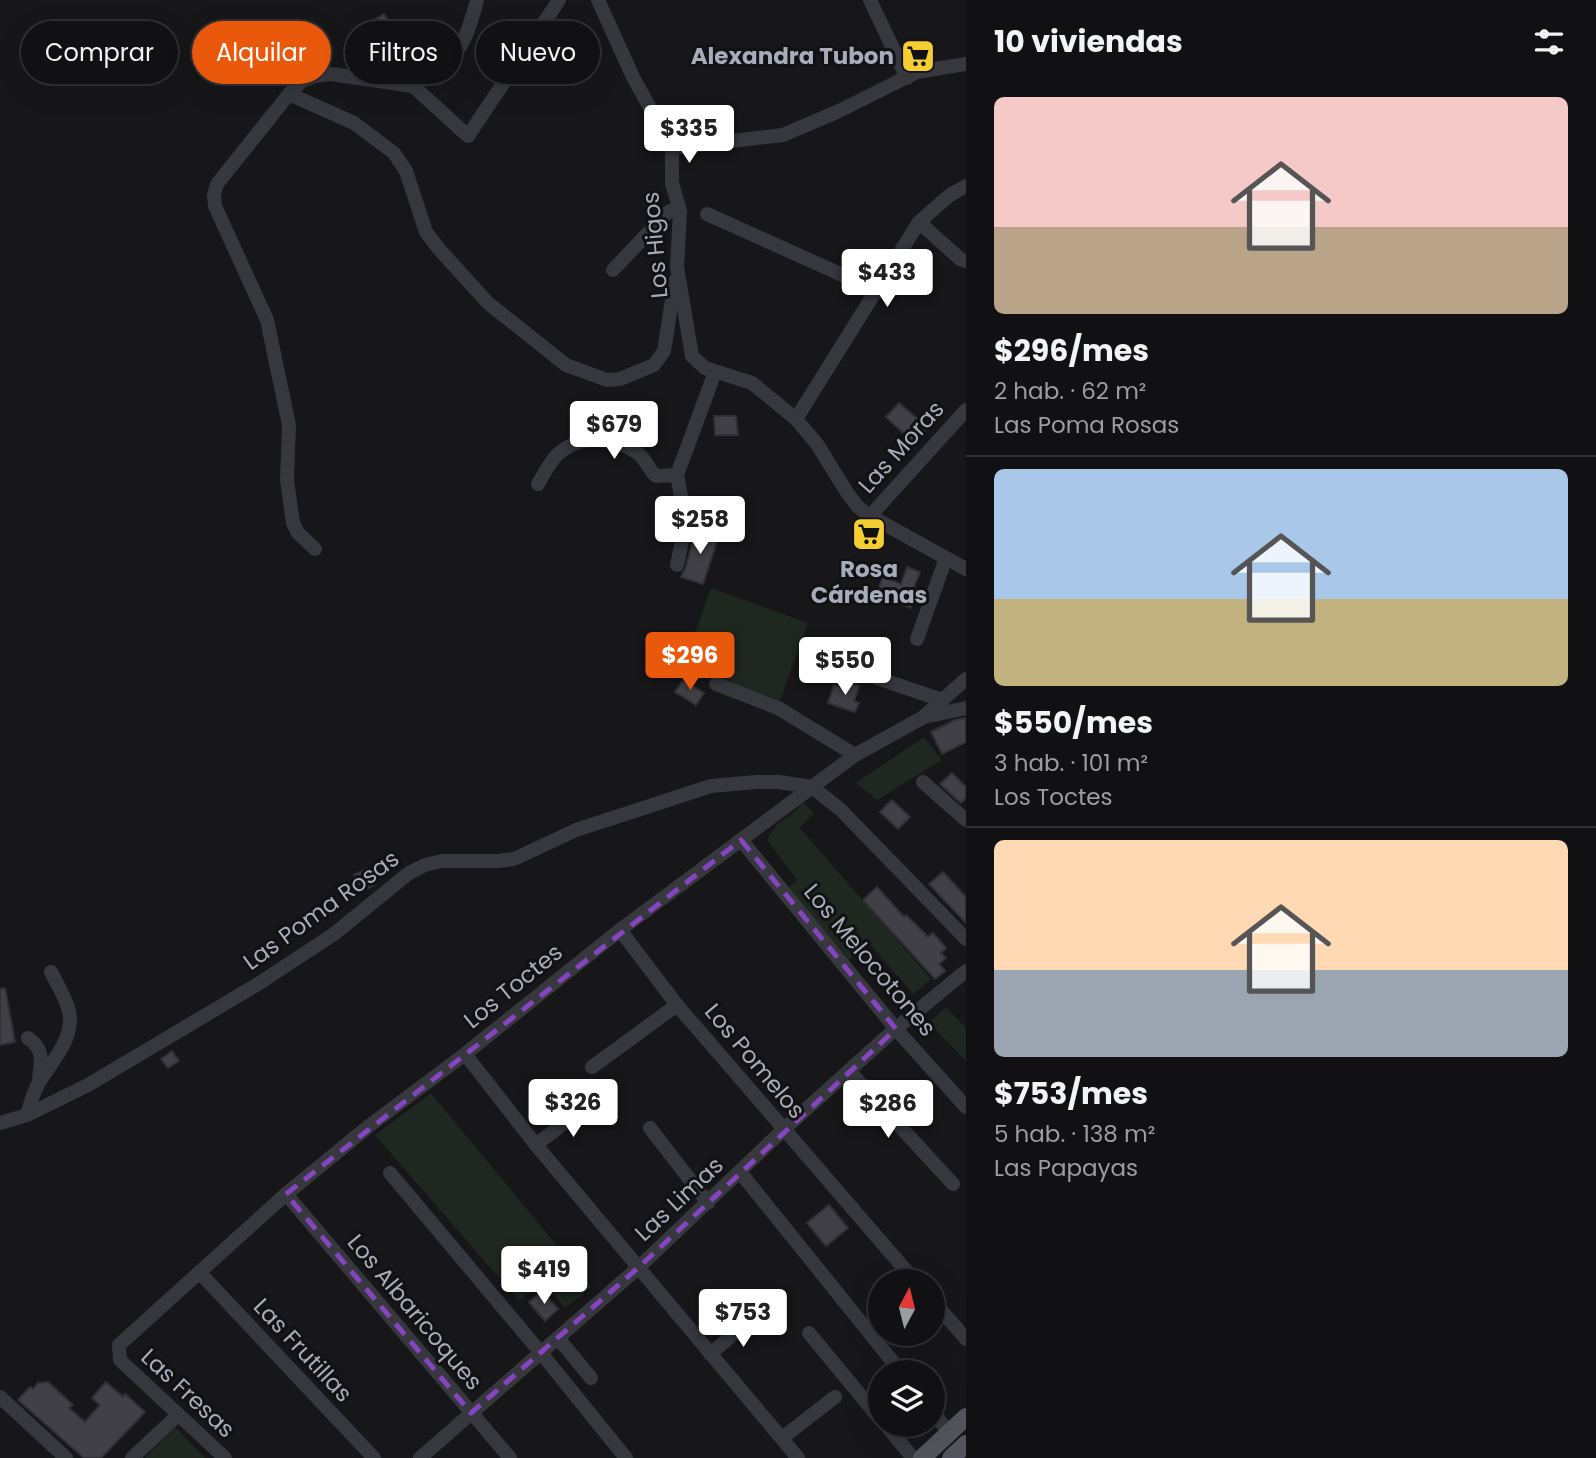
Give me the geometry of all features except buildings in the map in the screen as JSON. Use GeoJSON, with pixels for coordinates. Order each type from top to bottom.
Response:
{"type":"FeatureCollection","features":[{"type":"Feature","properties":{"kind":"main road"},"geometry":{"type":"LineString","coordinates":[[922,1458],[966,1417]]}},
{"type":"Feature","properties":{"kind":"main road"},"geometry":{"type":"LineString","coordinates":[[951,1458],[966,1444]]}},
{"type":"Feature","properties":{"kind":"street"},"geometry":{"type":"LineString","coordinates":[[413,86],[452,58],[462,46],[469,32],[477,0]]}},
{"type":"Feature","properties":{"kind":"street"},"geometry":{"type":"LineString","coordinates":[[315,549],[298,533],[293,523],[287,480],[289,425],[267,320],[215,206],[217,184],[289,94],[302,81],[315,76],[331,74],[413,86],[468,136],[559,0]]}},
{"type":"Feature","properties":{"kind":"street","name":"Los Higos"},"geometry":{"type":"LineString","coordinates":[[598,0],[633,77],[672,148],[672,183],[680,211],[677,267],[692,356],[697,363],[715,372],[752,383],[796,419],[817,444],[858,507],[966,569]]}},
{"type":"Feature","properties":{"kind":"street"},"geometry":{"type":"LineString","coordinates":[[870,0],[907,78]]}},
{"type":"Feature","properties":{"kind":"street"},"geometry":{"type":"LineString","coordinates":[[672,148],[783,135],[917,72],[966,64]]}},
{"type":"Feature","properties":{"kind":"street"},"geometry":{"type":"LineString","coordinates":[[289,94],[354,123],[394,153],[406,171],[426,232],[439,249],[488,303],[566,365],[607,380],[620,379],[654,365],[664,351],[677,267]]}},
{"type":"Feature","properties":{"kind":"street"},"geometry":{"type":"LineString","coordinates":[[796,419],[919,222],[950,195],[966,186]]}},
{"type":"Feature","properties":{"kind":"street"},"geometry":{"type":"LineString","coordinates":[[613,270],[667,213],[680,211]]}},
{"type":"Feature","properties":{"kind":"street"},"geometry":{"type":"LineString","coordinates":[[707,214],[878,291]]}},
{"type":"Feature","properties":{"kind":"street"},"geometry":{"type":"LineString","coordinates":[[919,222],[960,259],[966,261]]}},
{"type":"Feature","properties":{"kind":"street"},"geometry":{"type":"LineString","coordinates":[[677,565],[686,522],[677,475],[715,372]]}},
{"type":"Feature","properties":{"kind":"street","name":"Las Moras"},"geometry":{"type":"LineString","coordinates":[[870,516],[966,410]]}},
{"type":"Feature","properties":{"kind":"street"},"geometry":{"type":"LineString","coordinates":[[538,484],[555,457],[568,447],[587,440],[603,440],[621,445],[640,455],[656,476],[677,475]]}},
{"type":"Feature","properties":{"kind":"street"},"geometry":{"type":"LineString","coordinates":[[917,639],[946,558]]}},
{"type":"Feature","properties":{"kind":"street"},"geometry":{"type":"LineString","coordinates":[[832,663],[942,700]]}},
{"type":"Feature","properties":{"kind":"street","name":"Los Toctes"},"geometry":{"type":"LineString","coordinates":[[120,1360],[119,1345],[286,1194],[369,1126],[465,1054],[620,930],[855,755],[922,718],[966,679]]}},
{"type":"Feature","properties":{"kind":"street"},"geometry":{"type":"LineString","coordinates":[[716,684],[778,708],[855,755]]}},
{"type":"Feature","properties":{"kind":"street"},"geometry":{"type":"LineString","coordinates":[[922,718],[966,708]]}},
{"type":"Feature","properties":{"kind":"street","name":"Las Poma Rosas"},"geometry":{"type":"LineString","coordinates":[[0,1123],[27,1115],[88,1085],[258,984],[334,934],[409,873],[425,865],[442,861],[514,859],[576,830],[710,786],[779,782],[812,787]]}},
{"type":"Feature","properties":{"kind":"street"},"geometry":{"type":"LineString","coordinates":[[923,782],[966,820]]}},
{"type":"Feature","properties":{"kind":"street"},"geometry":{"type":"LineString","coordinates":[[812,787],[841,810],[966,939]]}},
{"type":"Feature","properties":{"kind":"street","name":"Los Melocotones"},"geometry":{"type":"LineString","coordinates":[[741,840],[896,1029],[966,1107]]}},
{"type":"Feature","properties":{"kind":"street","name":"Los Pomelos"},"geometry":{"type":"LineString","coordinates":[[620,930],[677,1005],[905,1269]]}},
{"type":"Feature","properties":{"kind":"street","name":"Las Limas"},"geometry":{"type":"LineString","coordinates":[[421,1458],[638,1268],[783,1130],[896,1029],[966,971]]}},
{"type":"Feature","properties":{"kind":"street"},"geometry":{"type":"LineString","coordinates":[[39,1082],[50,1069],[70,1024],[69,1010],[51,972]]}},
{"type":"Feature","properties":{"kind":"street"},"geometry":{"type":"LineString","coordinates":[[592,1067],[677,1005]]}},
{"type":"Feature","properties":{"kind":"street"},"geometry":{"type":"LineString","coordinates":[[27,1115],[39,1082],[40,1051],[38,1045],[28,1038]]}},
{"type":"Feature","properties":{"kind":"street"},"geometry":{"type":"LineString","coordinates":[[465,1054],[536,1145],[797,1458]]}},
{"type":"Feature","properties":{"kind":"street"},"geometry":{"type":"LineString","coordinates":[[849,1071],[953,1184]]}},
{"type":"Feature","properties":{"kind":"street"},"geometry":{"type":"LineString","coordinates":[[536,1145],[587,1105]]}},
{"type":"Feature","properties":{"kind":"street"},"geometry":{"type":"LineString","coordinates":[[650,1128],[708,1203]]}},
{"type":"Feature","properties":{"kind":"street"},"geometry":{"type":"LineString","coordinates":[[740,1172],[891,1360]]}},
{"type":"Feature","properties":{"kind":"street"},"geometry":{"type":"LineString","coordinates":[[390,1173],[626,1458]]}},
{"type":"Feature","properties":{"kind":"street","name":"Los Albaricoques"},"geometry":{"type":"LineString","coordinates":[[286,1194],[510,1458]]}},
{"type":"Feature","properties":{"kind":"street","name":"Las Frutillas"},"geometry":{"type":"LineString","coordinates":[[199,1272],[374,1458]]}},
{"type":"Feature","properties":{"kind":"street"},"geometry":{"type":"LineString","coordinates":[[945,1315],[966,1339]]}},
{"type":"Feature","properties":{"kind":"street"},"geometry":{"type":"LineString","coordinates":[[710,1354],[754,1317]]}},
{"type":"Feature","properties":{"kind":"street"},"geometry":{"type":"LineString","coordinates":[[809,1333],[868,1404]]}},
{"type":"Feature","properties":{"kind":"street"},"geometry":{"type":"LineString","coordinates":[[558,1338],[591,1378]]}},
{"type":"Feature","properties":{"kind":"street","name":"Las Fresas"},"geometry":{"type":"LineString","coordinates":[[120,1360],[225,1458]]}},
{"type":"Feature","properties":{"kind":"street"},"geometry":{"type":"LineString","coordinates":[[0,1397],[66,1458]]}},
{"type":"Feature","properties":{"kind":"street"},"geometry":{"type":"LineString","coordinates":[[782,1438],[835,1397]]}},
{"type":"Feature","properties":{"kind":"street"},"geometry":{"type":"LineString","coordinates":[[132,1458],[178,1415]]}},
{"type":"Feature","properties":{"kind":"street"},"geometry":{"type":"LineString","coordinates":[[945,1428],[949,1433]]}},
{"type":"Feature","properties":{"kind":"street"},"geometry":{"type":"LineString","coordinates":[[896,1437],[913,1458]]}},
{"type":"Feature","properties":{"kind":"highlighted area"},"geometry":{"type":"Polygon","coordinates":[[[741,840],[896,1029],[638,1268],[471,1413],[286,1194],[741,840]]]}},
{"type":"Feature","properties":{"kind":"shaded area"},"geometry":{"type":"Polygon","coordinates":[[[711,588],[808,623],[780,701],[683,666],[711,588]]]}},
{"type":"Feature","properties":{"kind":"shaded area"},"geometry":{"type":"Polygon","coordinates":[[[924,737],[942,760],[877,800],[856,783],[924,737]]]}},
{"type":"Feature","properties":{"kind":"shaded area"},"geometry":{"type":"Polygon","coordinates":[[[803,803],[814,813],[800,828],[931,979],[913,994],[869,943],[849,960],[788,888],[797,880],[767,840],[777,824],[803,803]]]}},
{"type":"Feature","properties":{"kind":"shaded area"},"geometry":{"type":"Polygon","coordinates":[[[946,1007],[966,1028],[966,1061],[929,1023],[946,1007]]]}},
{"type":"Feature","properties":{"kind":"shaded area"},"geometry":{"type":"Polygon","coordinates":[[[431,1093],[591,1287],[565,1308],[542,1282],[519,1301],[375,1135],[431,1093]]]}},
{"type":"Feature","properties":{"kind":"shaded area"},"geometry":{"type":"Polygon","coordinates":[[[175,1427],[205,1458],[145,1458],[175,1427]]]}},
{"type":"Feature","properties":{"kind":"place","name":"Alexandra Tubon"},"geometry":{"type":"Point","coordinates":[918,56]}},
{"type":"Feature","properties":{"kind":"place","name":"Rosa Cárdenas"},"geometry":{"type":"Point","coordinates":[869,534]}}]}
